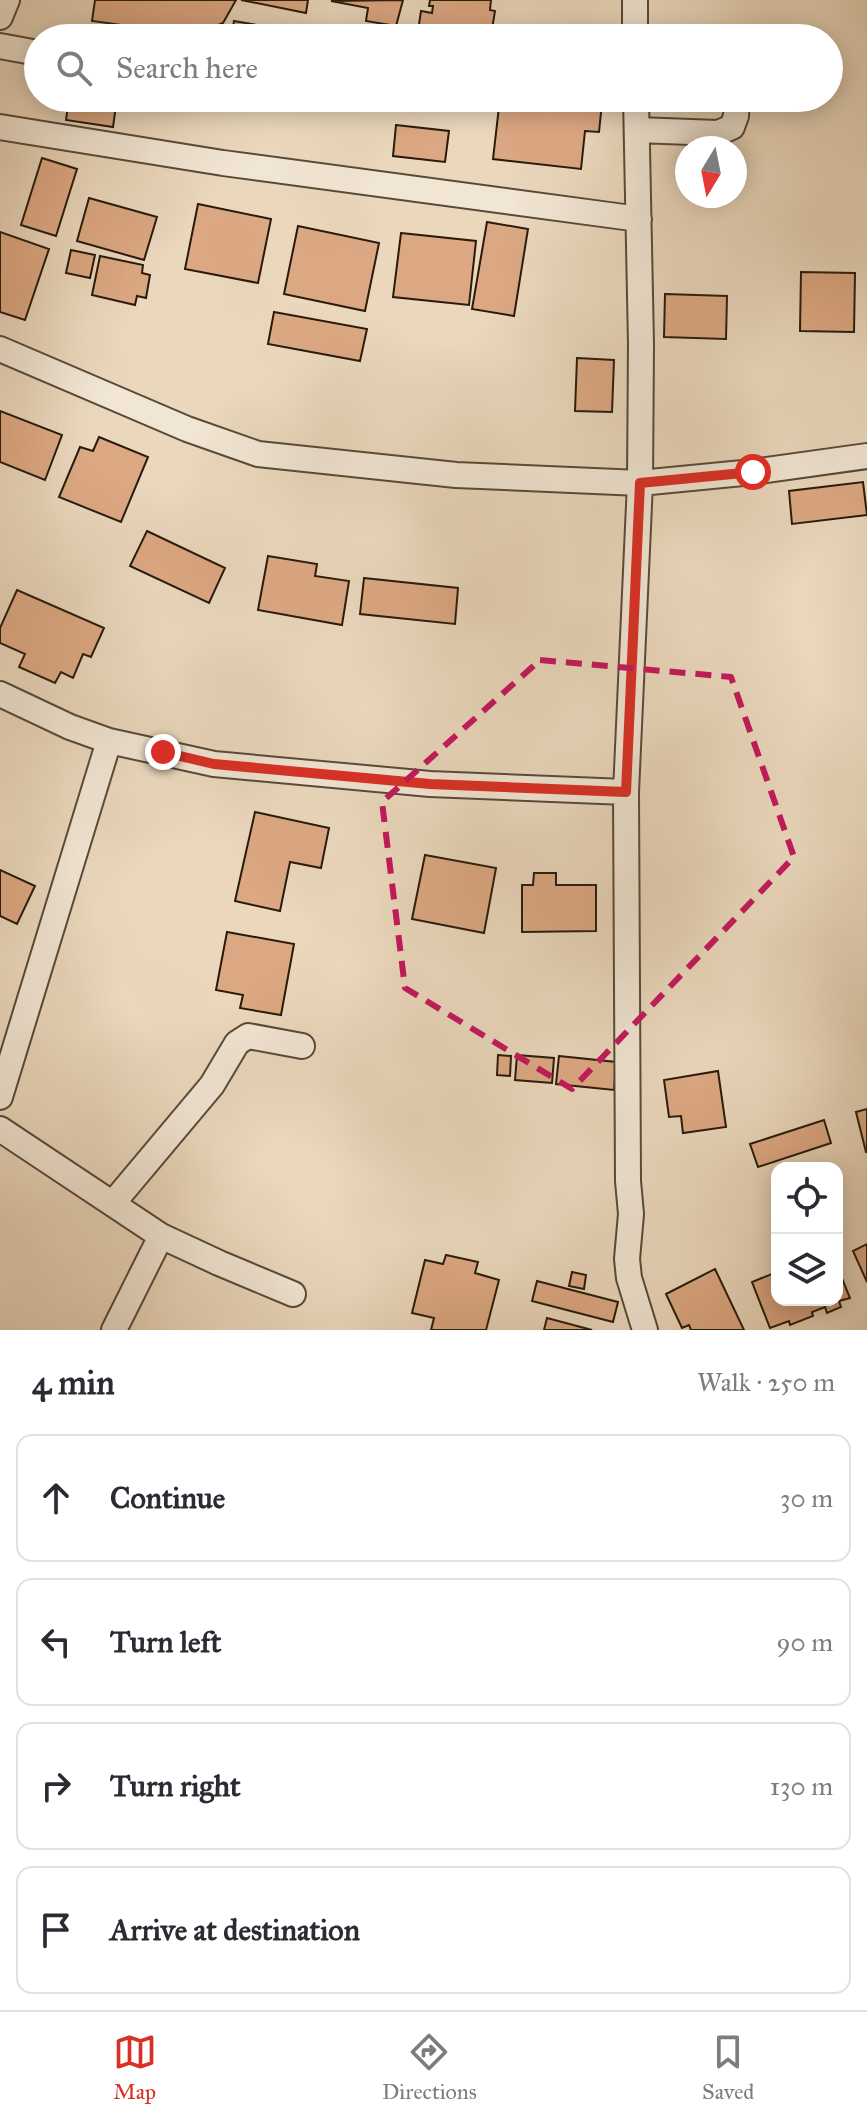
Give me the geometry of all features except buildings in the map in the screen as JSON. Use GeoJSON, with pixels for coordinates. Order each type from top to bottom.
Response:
{"type":"FeatureCollection","features":[{"type":"Feature","properties":{"kind":"street"},"geometry":{"type":"LineString","coordinates":[[0,17],[7,0]]}},
{"type":"Feature","properties":{"kind":"street"},"geometry":{"type":"LineString","coordinates":[[635,0],[635,24]]}},
{"type":"Feature","properties":{"kind":"street"},"geometry":{"type":"LineString","coordinates":[[0,46],[24,50]]}},
{"type":"Feature","properties":{"kind":"street"},"geometry":{"type":"LineString","coordinates":[[636,112],[640,483],[626,792],[628,1181],[631,1214],[627,1259],[633,1295],[645,1330]]}},
{"type":"Feature","properties":{"kind":"street"},"geometry":{"type":"LineString","coordinates":[[637,130],[718,133],[732,127],[736,112]]}},
{"type":"Feature","properties":{"kind":"street"},"geometry":{"type":"LineString","coordinates":[[0,127],[223,163],[639,219]]}},
{"type":"Feature","properties":{"kind":"street"},"geometry":{"type":"LineString","coordinates":[[0,349],[187,429],[258,454],[456,475],[640,483],[753,472],[867,456]]}},
{"type":"Feature","properties":{"kind":"street"},"geometry":{"type":"LineString","coordinates":[[0,694],[70,727],[109,741],[229,765],[430,784],[626,792]]}},
{"type":"Feature","properties":{"kind":"street"},"geometry":{"type":"LineString","coordinates":[[0,1097],[109,741]]}},
{"type":"Feature","properties":{"kind":"street"},"geometry":{"type":"LineString","coordinates":[[113,1203],[212,1085],[237,1043],[248,1036],[302,1046]]}},
{"type":"Feature","properties":{"kind":"street"},"geometry":{"type":"LineString","coordinates":[[0,1129],[161,1236],[293,1294]]}},
{"type":"Feature","properties":{"kind":"street"},"geometry":{"type":"LineString","coordinates":[[114,1330],[161,1236]]}},
{"type":"Feature","properties":{"kind":"highlighted area"},"geometry":{"type":"Polygon","coordinates":[[[540,660],[731,677],[794,857],[572,1089],[405,988],[382,802],[540,660]]]}},
{"type":"Feature","properties":{"kind":"route"},"geometry":{"type":"LineString","coordinates":[[163,752],[214,764],[430,784],[626,792],[640,483],[753,472]]}}]}
